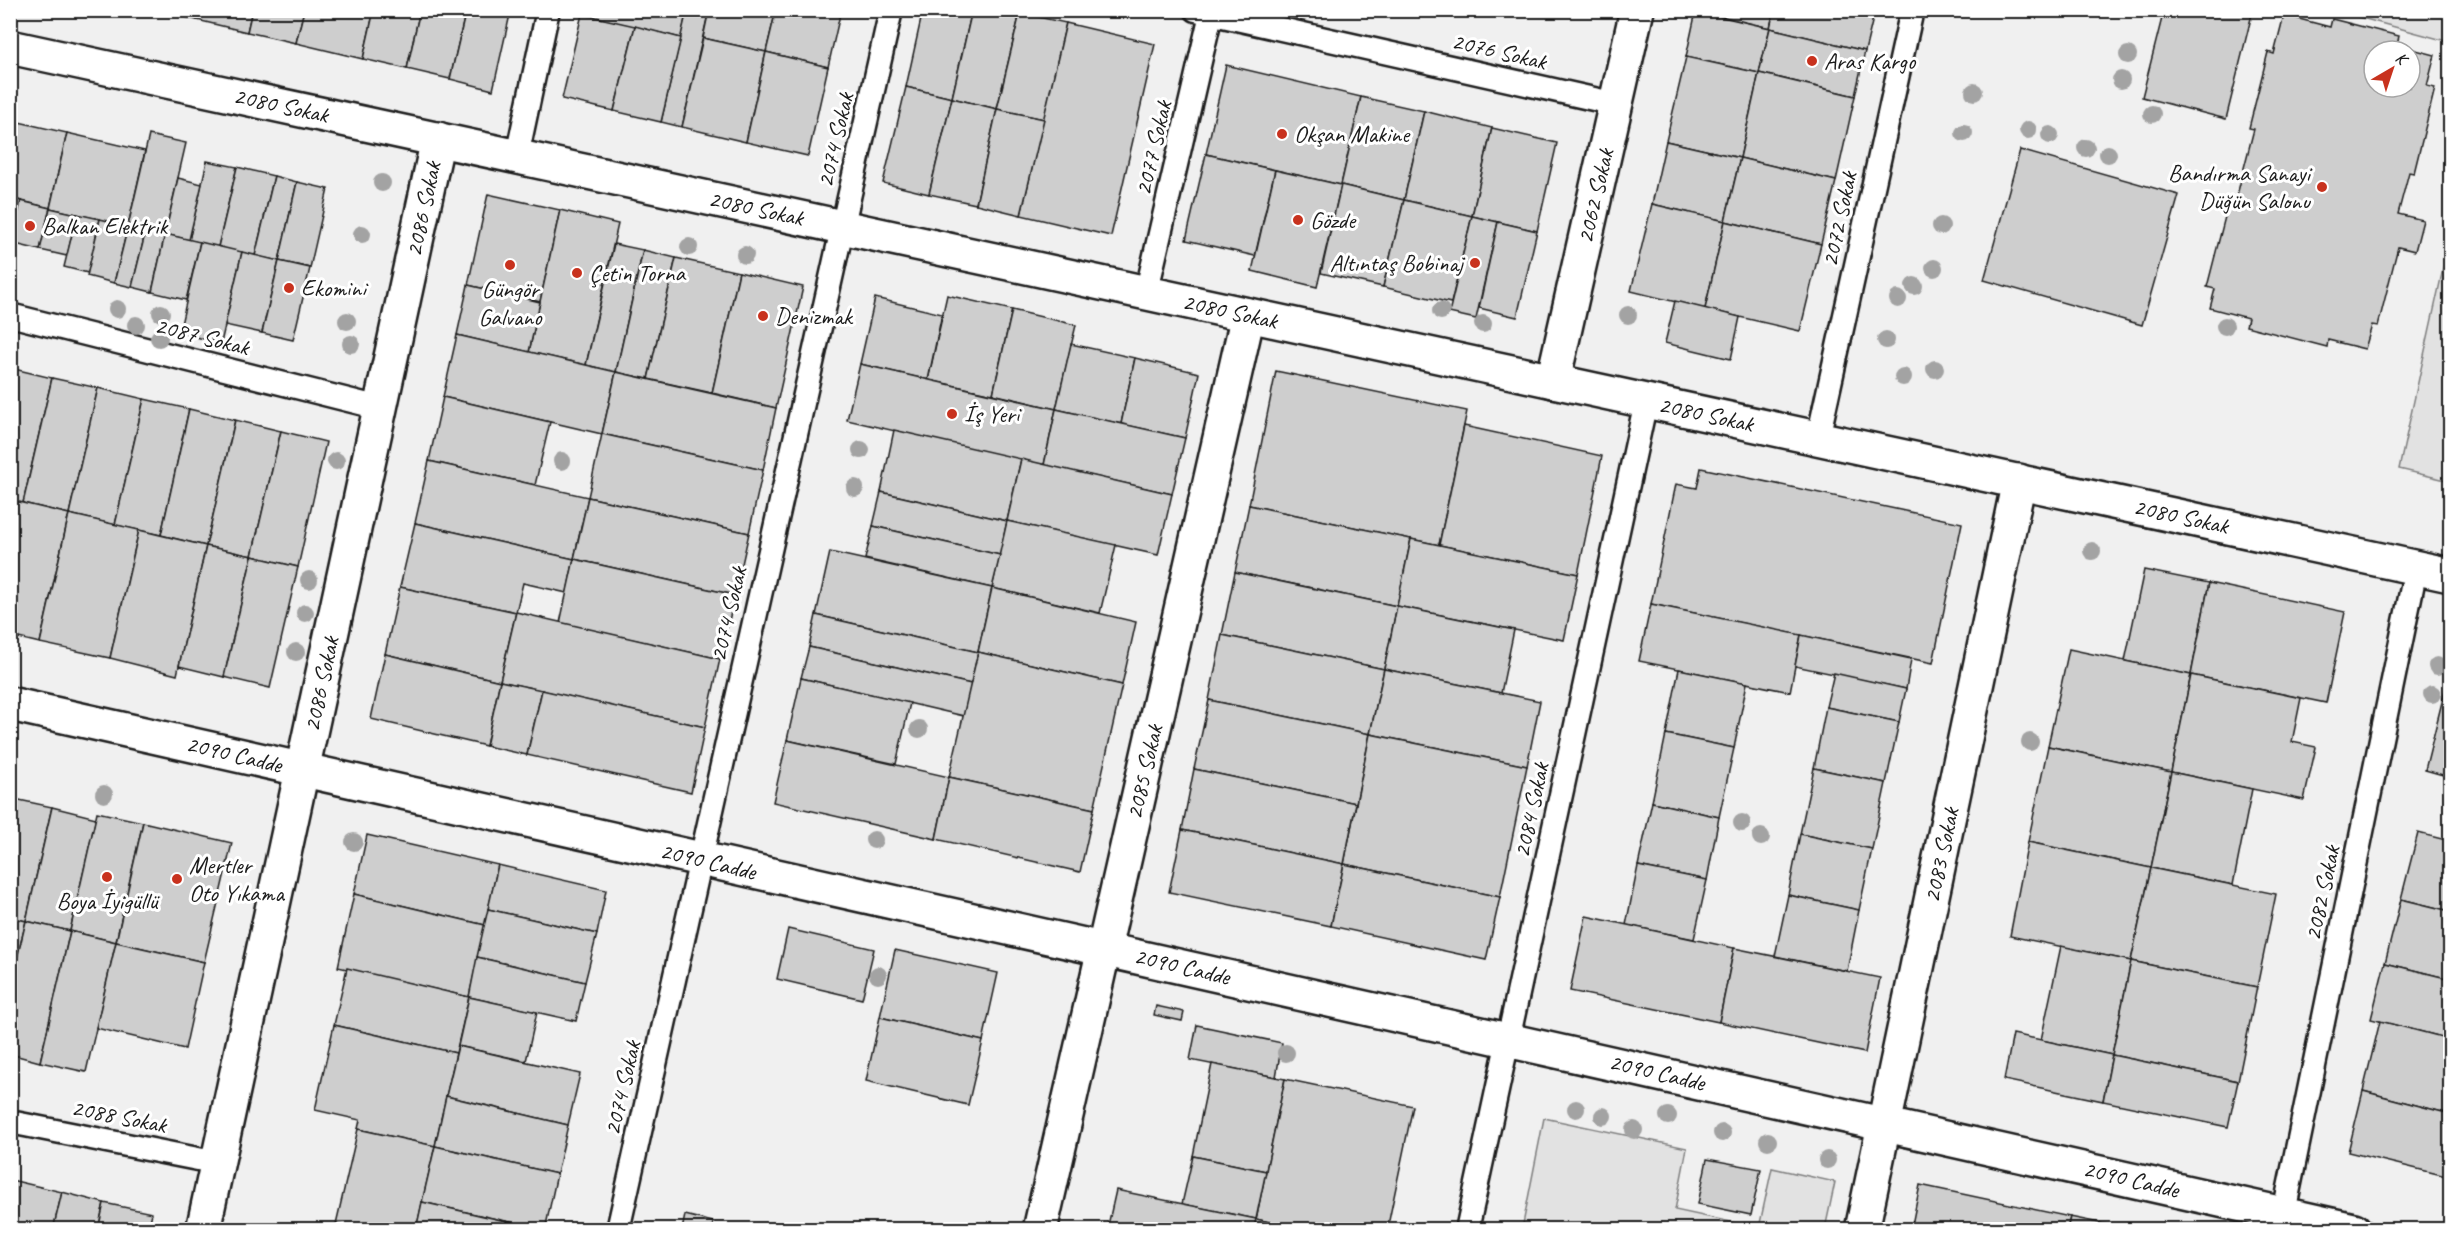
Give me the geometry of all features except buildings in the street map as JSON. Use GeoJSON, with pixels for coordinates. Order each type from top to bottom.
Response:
{"type":"FeatureCollection","features":[{"type":"Feature","properties":{"kind":"street","name":"2062 Sokak"},"geometry":{"type":"LineString","coordinates":[[1553,381],[1637,10]]}},
{"type":"Feature","properties":{"kind":"street","name":"2080 Sokak"},"geometry":{"type":"LineString","coordinates":[[10,47],[2451,575]]}},
{"type":"Feature","properties":{"kind":"street","name":"2086 Sokak"},"geometry":{"type":"LineString","coordinates":[[203,1230],[438,139]]}},
{"type":"Feature","properties":{"kind":"street","name":"2085 Sokak"},"geometry":{"type":"LineString","coordinates":[[1040,1230],[1248,315]]}},
{"type":"Feature","properties":{"kind":"street","name":"2083 Sokak"},"geometry":{"type":"LineString","coordinates":[[1862,1230],[2019,481]]}},
{"type":"Feature","properties":{"kind":"street","name":"2090 Cadde"},"geometry":{"type":"LineString","coordinates":[[10,704],[1884,1124],[2282,1222],[2354,1230]]}},
{"type":"Feature","properties":{"kind":"lane"},"geometry":{"type":"LineString","coordinates":[[518,156],[548,10]]}},
{"type":"Feature","properties":{"kind":"lane","name":"2074 Sokak"},"geometry":{"type":"LineString","coordinates":[[618,1230],[891,10]]}},
{"type":"Feature","properties":{"kind":"lane","name":"2072 Sokak"},"geometry":{"type":"LineString","coordinates":[[1818,438],[1912,10]]}},
{"type":"Feature","properties":{"kind":"lane","name":"2076 Sokak"},"geometry":{"type":"LineString","coordinates":[[1204,12],[1616,104]]}},
{"type":"Feature","properties":{"kind":"lane","name":"2077 Sokak"},"geometry":{"type":"LineString","coordinates":[[1146,294],[1204,12]]}},
{"type":"Feature","properties":{"kind":"lane","name":"2087 Sokak"},"geometry":{"type":"LineString","coordinates":[[10,315],[380,408]]}},
{"type":"Feature","properties":{"kind":"lane","name":"2084 Sokak"},"geometry":{"type":"LineString","coordinates":[[1467,1230],[1646,401]]}},
{"type":"Feature","properties":{"kind":"lane","name":"2082 Sokak"},"geometry":{"type":"LineString","coordinates":[[2282,1222],[2416,568]]}},
{"type":"Feature","properties":{"kind":"lane","name":"2088 Sokak"},"geometry":{"type":"LineString","coordinates":[[10,1122],[218,1163]]}},
{"type":"Feature","properties":{"kind":"shaded area"},"geometry":{"type":"Polygon","coordinates":[[[11,11],[2450,11],[2450,1229],[11,1229],[11,11]]]}},
{"type":"Feature","properties":{"kind":"shaded area"},"geometry":{"type":"Polygon","coordinates":[[[2336,11],[2450,11],[2450,42],[2336,11]]]}},
{"type":"Feature","properties":{"kind":"shaded area"},"geometry":{"type":"Polygon","coordinates":[[[2450,237],[2450,481],[2399,469],[2450,237]]]}},
{"type":"Feature","properties":{"kind":"shaded area"},"geometry":{"type":"Polygon","coordinates":[[[1544,1118],[1687,1148],[1675,1210],[1759,1228],[1772,1168],[1835,1182],[1825,1229],[1550,1230],[1523,1224],[1544,1118]]]}},
{"type":"Feature","properties":{"kind":"place","name":"Aras Kargo"},"geometry":{"type":"Point","coordinates":[1812,61]}},
{"type":"Feature","properties":{"kind":"place","name":"Okşan Makine"},"geometry":{"type":"Point","coordinates":[1282,134]}},
{"type":"Feature","properties":{"kind":"place","name":"Bandırma Sanayi Düğün Salonu"},"geometry":{"type":"Point","coordinates":[2322,187]}},
{"type":"Feature","properties":{"kind":"place","name":"Gözde"},"geometry":{"type":"Point","coordinates":[1298,220]}},
{"type":"Feature","properties":{"kind":"place","name":"Balkan Elektrik"},"geometry":{"type":"Point","coordinates":[30,226]}},
{"type":"Feature","properties":{"kind":"place","name":"Altıntaş Bobinaj"},"geometry":{"type":"Point","coordinates":[1475,263]}},
{"type":"Feature","properties":{"kind":"place","name":"Güngör Galvano"},"geometry":{"type":"Point","coordinates":[510,265]}},
{"type":"Feature","properties":{"kind":"place","name":"Çetin Torna"},"geometry":{"type":"Point","coordinates":[577,273]}},
{"type":"Feature","properties":{"kind":"place","name":"Ekomini"},"geometry":{"type":"Point","coordinates":[289,288]}},
{"type":"Feature","properties":{"kind":"place","name":"Denizmak"},"geometry":{"type":"Point","coordinates":[763,316]}},
{"type":"Feature","properties":{"kind":"place","name":"İş Yeri"},"geometry":{"type":"Point","coordinates":[952,414]}},
{"type":"Feature","properties":{"kind":"place","name":"Boya İyigüllü"},"geometry":{"type":"Point","coordinates":[107,877]}},
{"type":"Feature","properties":{"kind":"place","name":"Mertler Oto Yıkama"},"geometry":{"type":"Point","coordinates":[177,879]}}]}
